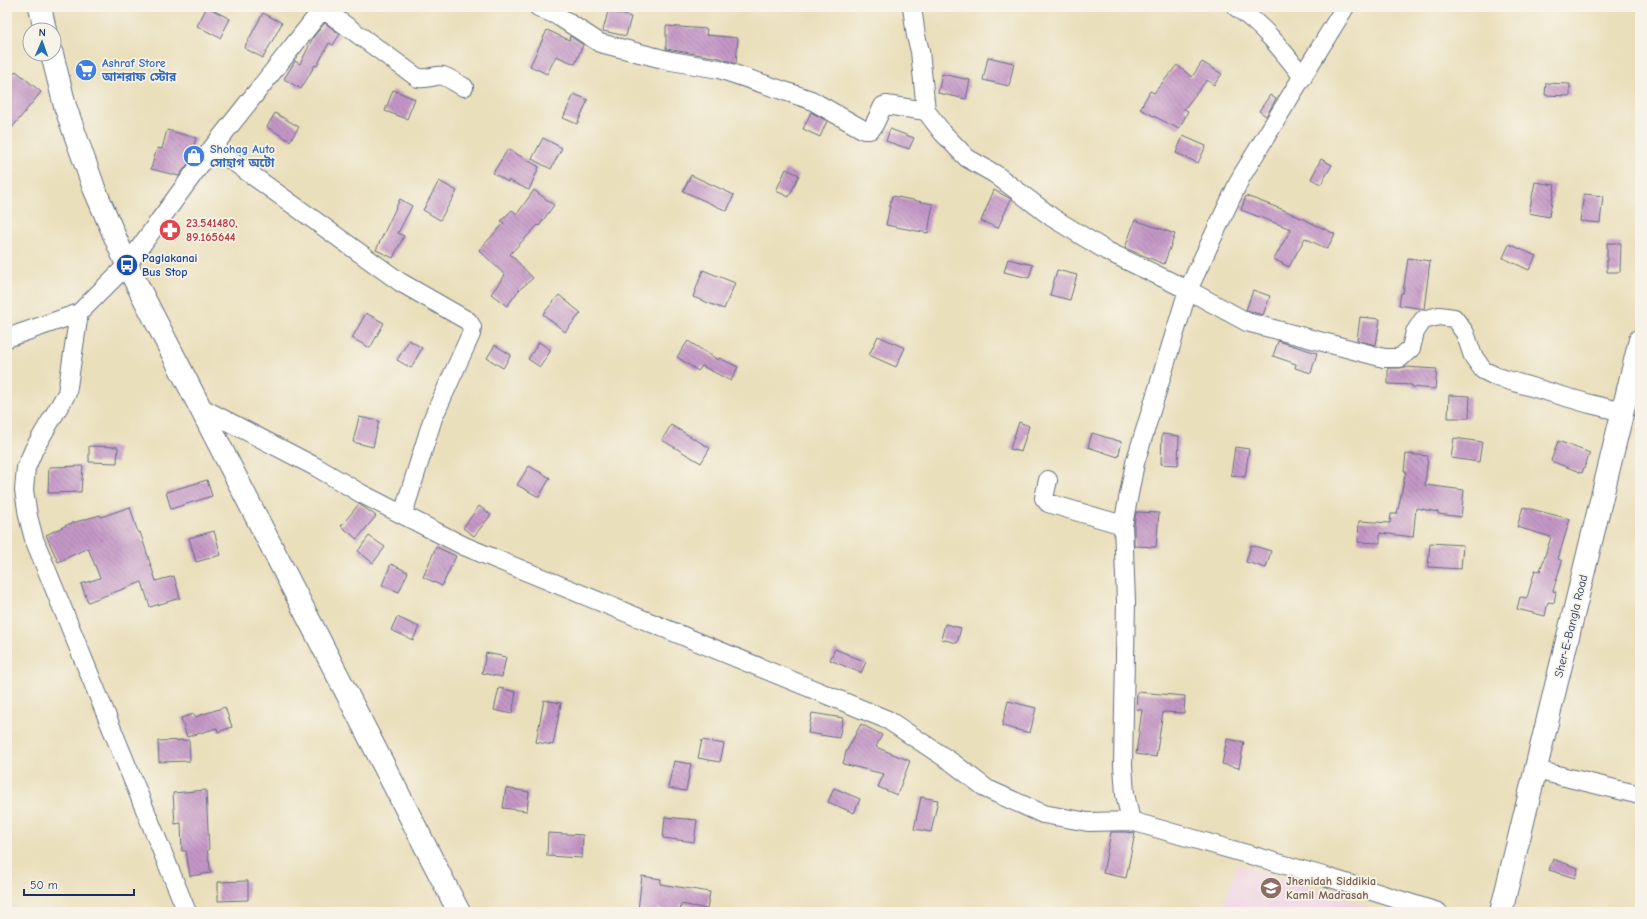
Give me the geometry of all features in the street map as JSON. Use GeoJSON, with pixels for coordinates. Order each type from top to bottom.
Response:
{"type":"FeatureCollection","features":[{"type":"Feature","properties":{"kind":"highway"},"geometry":{"type":"LineString","coordinates":[[40,7],[43,22]]}},
{"type":"Feature","properties":{"kind":"highway"},"geometry":{"type":"LineString","coordinates":[[54,62],[65,106],[94,188],[127,265],[459,912]]}},
{"type":"Feature","properties":{"kind":"highway","name":"Sher-E-Bangla Road"},"geometry":{"type":"LineString","coordinates":[[1501,912],[1623,412],[1634,390],[1640,340]]}},
{"type":"Feature","properties":{"kind":"street"},"geometry":{"type":"LineString","coordinates":[[538,7],[558,16],[600,43],[671,61],[720,69],[811,100],[864,130],[870,130],[873,127],[883,106],[886,105],[926,111]]}},
{"type":"Feature","properties":{"kind":"street"},"geometry":{"type":"LineString","coordinates":[[912,7],[916,36],[920,51],[926,111],[942,132],[967,158],[995,174],[1053,218],[1107,251],[1188,290],[1247,322],[1384,358],[1400,358],[1411,348],[1415,332],[1423,320],[1439,316],[1454,318],[1465,333],[1473,356],[1483,370],[1497,377],[1623,412]]}},
{"type":"Feature","properties":{"kind":"street"},"geometry":{"type":"LineString","coordinates":[[1236,7],[1246,13],[1275,41],[1303,77]]}},
{"type":"Feature","properties":{"kind":"street"},"geometry":{"type":"LineString","coordinates":[[1131,821],[1125,794],[1123,765],[1126,601],[1123,525],[1135,463],[1188,290],[1241,177],[1345,7]]}},
{"type":"Feature","properties":{"kind":"street"},"geometry":{"type":"LineString","coordinates":[[7,338],[79,313],[127,265],[213,147],[324,8],[418,78],[425,79],[443,76],[464,87]]}},
{"type":"Feature","properties":{"kind":"street"},"geometry":{"type":"LineString","coordinates":[[213,147],[400,282],[468,321],[472,327],[471,334],[433,418],[403,514]]}},
{"type":"Feature","properties":{"kind":"street"},"geometry":{"type":"LineString","coordinates":[[79,313],[67,393],[34,449],[26,468],[24,490],[28,516],[34,539],[187,912]]}},
{"type":"Feature","properties":{"kind":"street"},"geometry":{"type":"LineString","coordinates":[[200,407],[316,467],[362,494],[464,546],[666,628],[727,655],[784,676],[888,720],[953,763],[987,789],[1043,814],[1088,822],[1131,821],[1327,877],[1438,912]]}},
{"type":"Feature","properties":{"kind":"street"},"geometry":{"type":"LineString","coordinates":[[1048,480],[1044,498],[1048,503],[1123,525]]}},
{"type":"Feature","properties":{"kind":"street"},"geometry":{"type":"LineString","coordinates":[[1536,770],[1640,795]]}},
{"type":"Feature","properties":{"kind":"shaded area","name":"Jhenidah Siddikia Kamil Madrasah"},"geometry":{"type":"Polygon","coordinates":[[[1238,864],[1384,912],[1221,912],[1238,864]]]}},
{"type":"Feature","properties":{"kind":"building"},"geometry":{"type":"Polygon","coordinates":[[[207,7],[230,19],[220,38],[197,26],[207,7]]]}},
{"type":"Feature","properties":{"kind":"building"},"geometry":{"type":"Polygon","coordinates":[[[608,11],[631,17],[626,36],[603,31],[608,11]]]}},
{"type":"Feature","properties":{"kind":"building"},"geometry":{"type":"Polygon","coordinates":[[[263,13],[282,23],[263,58],[244,48],[263,13]]]}},
{"type":"Feature","properties":{"kind":"building"},"geometry":{"type":"Polygon","coordinates":[[[325,23],[340,34],[333,45],[329,43],[317,66],[315,65],[301,89],[284,79],[295,61],[300,64],[314,36],[325,23]]]}},
{"type":"Feature","properties":{"kind":"building"},"geometry":{"type":"Polygon","coordinates":[[[666,26],[707,29],[706,35],[738,38],[736,64],[720,58],[666,49],[666,26]]]}},
{"type":"Feature","properties":{"kind":"building"},"geometry":{"type":"Polygon","coordinates":[[[547,30],[569,40],[570,36],[583,45],[575,64],[556,56],[547,74],[530,66],[547,30]]]}},
{"type":"Feature","properties":{"kind":"building"},"geometry":{"type":"Polygon","coordinates":[[[988,57],[1014,63],[1009,86],[983,80],[988,57]]]}},
{"type":"Feature","properties":{"kind":"building"},"geometry":{"type":"Polygon","coordinates":[[[1202,62],[1222,74],[1214,85],[1207,80],[1184,109],[1188,111],[1179,129],[1140,109],[1150,91],[1154,93],[1177,65],[1192,77],[1202,62]]]}},
{"type":"Feature","properties":{"kind":"building"},"geometry":{"type":"Polygon","coordinates":[[[16,71],[41,92],[7,134],[7,82],[16,71]]]}},
{"type":"Feature","properties":{"kind":"building"},"geometry":{"type":"Polygon","coordinates":[[[942,74],[970,80],[966,99],[938,93],[942,74]]]}},
{"type":"Feature","properties":{"kind":"building"},"geometry":{"type":"Polygon","coordinates":[[[1546,83],[1570,84],[1570,96],[1545,95],[1546,83]]]}},
{"type":"Feature","properties":{"kind":"building"},"geometry":{"type":"Polygon","coordinates":[[[393,90],[415,99],[407,119],[385,111],[393,90]]]}},
{"type":"Feature","properties":{"kind":"building"},"geometry":{"type":"Polygon","coordinates":[[[574,94],[588,100],[577,124],[563,118],[574,94]]]}},
{"type":"Feature","properties":{"kind":"building"},"geometry":{"type":"Polygon","coordinates":[[[1270,95],[1276,99],[1266,116],[1259,111],[1270,95]]]}},
{"type":"Feature","properties":{"kind":"building"},"geometry":{"type":"Polygon","coordinates":[[[811,112],[827,121],[820,137],[803,129],[811,112]]]}},
{"type":"Feature","properties":{"kind":"building"},"geometry":{"type":"Polygon","coordinates":[[[275,113],[299,127],[290,141],[267,127],[275,113]]]}},
{"type":"Feature","properties":{"kind":"building"},"geometry":{"type":"Polygon","coordinates":[[[890,129],[914,138],[909,149],[886,141],[890,129]]]}},
{"type":"Feature","properties":{"kind":"building"},"geometry":{"type":"Polygon","coordinates":[[[167,130],[196,138],[190,161],[179,176],[151,169],[157,148],[162,149],[167,130]]]}},
{"type":"Feature","properties":{"kind":"building"},"geometry":{"type":"Polygon","coordinates":[[[1183,136],[1206,146],[1198,163],[1176,153],[1183,136]]]}},
{"type":"Feature","properties":{"kind":"building"},"geometry":{"type":"Polygon","coordinates":[[[543,138],[562,148],[551,169],[532,159],[543,138]]]}},
{"type":"Feature","properties":{"kind":"building"},"geometry":{"type":"Polygon","coordinates":[[[508,149],[539,167],[529,190],[508,180],[508,182],[493,173],[508,149]]]}},
{"type":"Feature","properties":{"kind":"building"},"geometry":{"type":"Polygon","coordinates":[[[1321,159],[1332,165],[1321,184],[1311,179],[1321,159]]]}},
{"type":"Feature","properties":{"kind":"building"},"geometry":{"type":"Polygon","coordinates":[[[786,169],[799,175],[789,197],[776,191],[786,169]]]}},
{"type":"Feature","properties":{"kind":"building"},"geometry":{"type":"Polygon","coordinates":[[[691,175],[734,195],[727,211],[683,191],[691,175]]]}},
{"type":"Feature","properties":{"kind":"building"},"geometry":{"type":"Polygon","coordinates":[[[439,181],[457,191],[440,220],[423,210],[439,181]]]}},
{"type":"Feature","properties":{"kind":"building"},"geometry":{"type":"Polygon","coordinates":[[[1535,182],[1555,185],[1549,217],[1529,213],[1535,182]]]}},
{"type":"Feature","properties":{"kind":"building"},"geometry":{"type":"Polygon","coordinates":[[[534,190],[554,205],[539,226],[538,225],[510,254],[533,278],[519,290],[507,306],[491,294],[505,275],[479,250],[504,223],[501,221],[512,210],[517,214],[534,190]]]}},
{"type":"Feature","properties":{"kind":"building"},"geometry":{"type":"Polygon","coordinates":[[[994,190],[1011,199],[998,228],[981,221],[994,190]]]}},
{"type":"Feature","properties":{"kind":"building"},"geometry":{"type":"Polygon","coordinates":[[[1584,194],[1603,196],[1600,223],[1580,221],[1584,194]]]}},
{"type":"Feature","properties":{"kind":"building"},"geometry":{"type":"Polygon","coordinates":[[[892,196],[933,204],[928,233],[886,225],[892,196]]]}},
{"type":"Feature","properties":{"kind":"building"},"geometry":{"type":"Polygon","coordinates":[[[1246,196],[1284,210],[1335,234],[1327,249],[1305,238],[1289,267],[1274,259],[1291,229],[1241,210],[1246,196]]]}},
{"type":"Feature","properties":{"kind":"building"},"geometry":{"type":"Polygon","coordinates":[[[400,199],[412,206],[398,233],[404,236],[393,258],[376,250],[400,199]]]}},
{"type":"Feature","properties":{"kind":"building"},"geometry":{"type":"Polygon","coordinates":[[[1135,220],[1175,234],[1164,264],[1125,248],[1135,220]]]}},
{"type":"Feature","properties":{"kind":"building"},"geometry":{"type":"Polygon","coordinates":[[[1607,243],[1621,243],[1620,272],[1607,272],[1607,243]]]}},
{"type":"Feature","properties":{"kind":"building"},"geometry":{"type":"Polygon","coordinates":[[[1509,244],[1536,256],[1529,270],[1503,258],[1509,244]]]}},
{"type":"Feature","properties":{"kind":"building"},"geometry":{"type":"Polygon","coordinates":[[[1408,258],[1430,261],[1424,309],[1399,305],[1401,293],[1403,293],[1408,258]]]}},
{"type":"Feature","properties":{"kind":"building"},"geometry":{"type":"Polygon","coordinates":[[[1008,259],[1033,265],[1029,278],[1004,272],[1008,259]]]}},
{"type":"Feature","properties":{"kind":"building"},"geometry":{"type":"Polygon","coordinates":[[[703,270],[735,283],[724,309],[693,297],[703,270]]]}},
{"type":"Feature","properties":{"kind":"building"},"geometry":{"type":"Polygon","coordinates":[[[1057,270],[1077,275],[1070,300],[1050,295],[1057,270]]]}},
{"type":"Feature","properties":{"kind":"building"},"geometry":{"type":"Polygon","coordinates":[[[1253,290],[1270,296],[1263,315],[1246,310],[1253,290]]]}},
{"type":"Feature","properties":{"kind":"building"},"geometry":{"type":"Polygon","coordinates":[[[559,295],[581,313],[565,332],[543,314],[559,295]]]}},
{"type":"Feature","properties":{"kind":"building"},"geometry":{"type":"Polygon","coordinates":[[[366,313],[384,323],[370,348],[352,338],[366,313]]]}},
{"type":"Feature","properties":{"kind":"building"},"geometry":{"type":"Polygon","coordinates":[[[1360,317],[1380,319],[1376,345],[1357,340],[1360,317]]]}},
{"type":"Feature","properties":{"kind":"building"},"geometry":{"type":"Polygon","coordinates":[[[878,336],[905,348],[896,367],[869,355],[878,336]]]}},
{"type":"Feature","properties":{"kind":"building"},"geometry":{"type":"Polygon","coordinates":[[[409,340],[422,348],[411,368],[397,360],[409,340]]]}},
{"type":"Feature","properties":{"kind":"building"},"geometry":{"type":"Polygon","coordinates":[[[688,341],[718,360],[719,358],[738,367],[731,381],[702,366],[698,371],[677,357],[688,341]]]}},
{"type":"Feature","properties":{"kind":"building"},"geometry":{"type":"Polygon","coordinates":[[[1278,341],[1317,353],[1311,373],[1295,368],[1296,364],[1273,356],[1278,341]]]}},
{"type":"Feature","properties":{"kind":"building"},"geometry":{"type":"Polygon","coordinates":[[[539,342],[551,350],[540,367],[528,359],[539,342]]]}},
{"type":"Feature","properties":{"kind":"building"},"geometry":{"type":"Polygon","coordinates":[[[495,345],[511,355],[503,368],[487,358],[495,345]]]}},
{"type":"Feature","properties":{"kind":"building"},"geometry":{"type":"Polygon","coordinates":[[[1405,367],[1437,369],[1435,389],[1412,387],[1412,385],[1388,384],[1388,368],[1405,367]]]}},
{"type":"Feature","properties":{"kind":"building"},"geometry":{"type":"Polygon","coordinates":[[[1449,395],[1470,396],[1469,418],[1448,418],[1449,395]]]}},
{"type":"Feature","properties":{"kind":"building"},"geometry":{"type":"Polygon","coordinates":[[[359,417],[379,421],[373,447],[353,442],[359,417]]]}},
{"type":"Feature","properties":{"kind":"building"},"geometry":{"type":"Polygon","coordinates":[[[1019,422],[1029,426],[1021,452],[1010,449],[1019,422]]]}},
{"type":"Feature","properties":{"kind":"building"},"geometry":{"type":"Polygon","coordinates":[[[671,425],[710,448],[701,463],[662,440],[671,425]]]}},
{"type":"Feature","properties":{"kind":"building"},"geometry":{"type":"Polygon","coordinates":[[[1092,433],[1122,442],[1118,457],[1088,447],[1092,433]]]}},
{"type":"Feature","properties":{"kind":"building"},"geometry":{"type":"Polygon","coordinates":[[[1162,434],[1179,436],[1178,465],[1161,464],[1162,434]]]}},
{"type":"Feature","properties":{"kind":"building"},"geometry":{"type":"Polygon","coordinates":[[[1454,438],[1482,442],[1479,462],[1451,458],[1454,438]]]}},
{"type":"Feature","properties":{"kind":"building"},"geometry":{"type":"Polygon","coordinates":[[[1558,441],[1590,453],[1582,473],[1551,461],[1558,441]]]}},
{"type":"Feature","properties":{"kind":"building"},"geometry":{"type":"Polygon","coordinates":[[[89,446],[118,447],[117,463],[89,462],[89,446]]]}},
{"type":"Feature","properties":{"kind":"building"},"geometry":{"type":"Polygon","coordinates":[[[1235,447],[1249,449],[1245,477],[1231,475],[1235,447]]]}},
{"type":"Feature","properties":{"kind":"building"},"geometry":{"type":"Polygon","coordinates":[[[1406,454],[1428,456],[1425,485],[1464,490],[1461,517],[1438,514],[1438,512],[1416,508],[1413,537],[1380,533],[1380,543],[1358,542],[1359,521],[1390,523],[1391,514],[1397,514],[1406,471],[1404,471],[1406,454]]]}},
{"type":"Feature","properties":{"kind":"building"},"geometry":{"type":"Polygon","coordinates":[[[83,466],[81,492],[48,493],[49,467],[83,466]]]}},
{"type":"Feature","properties":{"kind":"building"},"geometry":{"type":"Polygon","coordinates":[[[529,466],[550,478],[539,497],[517,485],[529,466]]]}},
{"type":"Feature","properties":{"kind":"building"},"geometry":{"type":"Polygon","coordinates":[[[207,480],[212,496],[171,509],[166,492],[207,480]]]}},
{"type":"Feature","properties":{"kind":"building"},"geometry":{"type":"Polygon","coordinates":[[[359,504],[376,516],[357,539],[341,526],[359,504]]]}},
{"type":"Feature","properties":{"kind":"building"},"geometry":{"type":"Polygon","coordinates":[[[479,506],[491,515],[474,536],[463,528],[479,506]]]}},
{"type":"Feature","properties":{"kind":"building"},"geometry":{"type":"Polygon","coordinates":[[[130,507],[156,581],[174,576],[180,598],[150,607],[142,582],[88,602],[81,584],[100,578],[88,548],[58,562],[46,535],[69,524],[100,515],[101,517],[130,507]]]}},
{"type":"Feature","properties":{"kind":"building"},"geometry":{"type":"Polygon","coordinates":[[[1523,507],[1570,519],[1558,559],[1562,561],[1553,591],[1556,592],[1554,603],[1548,602],[1545,616],[1517,609],[1520,597],[1527,598],[1535,570],[1540,571],[1551,537],[1517,527],[1523,507]]]}},
{"type":"Feature","properties":{"kind":"building"},"geometry":{"type":"Polygon","coordinates":[[[1136,512],[1159,513],[1156,547],[1134,546],[1136,512]]]}},
{"type":"Feature","properties":{"kind":"building"},"geometry":{"type":"Polygon","coordinates":[[[214,531],[221,555],[196,562],[189,538],[214,531]]]}},
{"type":"Feature","properties":{"kind":"building"},"geometry":{"type":"Polygon","coordinates":[[[369,536],[385,547],[373,563],[358,551],[369,536]]]}},
{"type":"Feature","properties":{"kind":"building"},"geometry":{"type":"Polygon","coordinates":[[[1430,543],[1463,545],[1461,569],[1428,567],[1430,543]]]}},
{"type":"Feature","properties":{"kind":"building"},"geometry":{"type":"Polygon","coordinates":[[[1251,545],[1271,551],[1266,568],[1246,562],[1251,545]]]}},
{"type":"Feature","properties":{"kind":"building"},"geometry":{"type":"Polygon","coordinates":[[[436,547],[456,556],[442,586],[423,577],[436,547]]]}},
{"type":"Feature","properties":{"kind":"building"},"geometry":{"type":"Polygon","coordinates":[[[391,564],[408,572],[399,592],[382,585],[391,564]]]}},
{"type":"Feature","properties":{"kind":"building"},"geometry":{"type":"Polygon","coordinates":[[[397,617],[419,627],[413,640],[391,630],[397,617]]]}},
{"type":"Feature","properties":{"kind":"building"},"geometry":{"type":"Polygon","coordinates":[[[945,624],[961,628],[957,643],[941,639],[945,624]]]}},
{"type":"Feature","properties":{"kind":"building"},"geometry":{"type":"Polygon","coordinates":[[[835,649],[866,662],[861,673],[830,660],[835,649]]]}},
{"type":"Feature","properties":{"kind":"building"},"geometry":{"type":"Polygon","coordinates":[[[486,653],[506,657],[502,677],[482,673],[486,653]]]}},
{"type":"Feature","properties":{"kind":"building"},"geometry":{"type":"Polygon","coordinates":[[[499,688],[516,692],[512,714],[494,710],[499,688]]]}},
{"type":"Feature","properties":{"kind":"building"},"geometry":{"type":"Polygon","coordinates":[[[1137,692],[1185,696],[1184,713],[1163,712],[1156,757],[1136,754],[1142,710],[1136,709],[1137,692]]]}},
{"type":"Feature","properties":{"kind":"building"},"geometry":{"type":"Polygon","coordinates":[[[544,700],[561,703],[553,745],[536,742],[544,700]]]}},
{"type":"Feature","properties":{"kind":"building"},"geometry":{"type":"Polygon","coordinates":[[[1008,701],[1036,708],[1030,733],[1002,726],[1008,701]]]}},
{"type":"Feature","properties":{"kind":"building"},"geometry":{"type":"Polygon","coordinates":[[[225,707],[232,727],[218,732],[217,728],[187,737],[181,718],[194,714],[195,717],[225,707]]]}},
{"type":"Feature","properties":{"kind":"building"},"geometry":{"type":"Polygon","coordinates":[[[812,713],[843,718],[839,738],[808,733],[812,713]]]}},
{"type":"Feature","properties":{"kind":"building"},"geometry":{"type":"Polygon","coordinates":[[[861,724],[882,735],[876,747],[910,761],[897,795],[878,787],[884,774],[843,764],[846,752],[861,724]]]}},
{"type":"Feature","properties":{"kind":"building"},"geometry":{"type":"Polygon","coordinates":[[[1227,739],[1244,742],[1239,768],[1222,764],[1227,739]]]}},
{"type":"Feature","properties":{"kind":"building"},"geometry":{"type":"Polygon","coordinates":[[[189,740],[190,761],[159,762],[158,741],[189,740]]]}},
{"type":"Feature","properties":{"kind":"building"},"geometry":{"type":"Polygon","coordinates":[[[702,740],[724,744],[720,762],[698,758],[702,740]]]}},
{"type":"Feature","properties":{"kind":"building"},"geometry":{"type":"Polygon","coordinates":[[[674,761],[691,764],[686,791],[668,788],[674,761]]]}},
{"type":"Feature","properties":{"kind":"building"},"geometry":{"type":"Polygon","coordinates":[[[506,788],[529,792],[527,811],[503,808],[506,788]]]}},
{"type":"Feature","properties":{"kind":"building"},"geometry":{"type":"Polygon","coordinates":[[[834,788],[860,799],[854,813],[828,802],[834,788]]]}},
{"type":"Feature","properties":{"kind":"building"},"geometry":{"type":"Polygon","coordinates":[[[206,790],[209,850],[207,850],[211,873],[190,876],[186,851],[182,851],[181,823],[175,824],[173,793],[206,790]]]}},
{"type":"Feature","properties":{"kind":"building"},"geometry":{"type":"Polygon","coordinates":[[[921,797],[938,800],[931,832],[914,829],[921,797]]]}},
{"type":"Feature","properties":{"kind":"building"},"geometry":{"type":"Polygon","coordinates":[[[665,817],[697,820],[694,842],[663,838],[665,817]]]}},
{"type":"Feature","properties":{"kind":"building"},"geometry":{"type":"Polygon","coordinates":[[[1111,832],[1135,833],[1126,878],[1103,873],[1111,832]]]}},
{"type":"Feature","properties":{"kind":"building"},"geometry":{"type":"Polygon","coordinates":[[[548,833],[583,835],[582,858],[547,856],[548,833]]]}},
{"type":"Feature","properties":{"kind":"building"},"geometry":{"type":"Polygon","coordinates":[[[1553,859],[1578,868],[1575,878],[1549,870],[1553,859]]]}},
{"type":"Feature","properties":{"kind":"building"},"geometry":{"type":"Polygon","coordinates":[[[642,876],[661,879],[660,884],[710,892],[707,909],[681,904],[680,912],[657,909],[656,912],[638,910],[642,876]]]}},
{"type":"Feature","properties":{"kind":"building"},"geometry":{"type":"Polygon","coordinates":[[[248,881],[248,900],[218,901],[218,882],[248,881]]]}},
{"type":"Feature","properties":{"kind":"place","name":"Ashraf Store আশরাফ স্টোর"},"geometry":{"type":"Point","coordinates":[86,70]}},
{"type":"Feature","properties":{"kind":"place","name":"Shohag Auto সোহাগ অটো"},"geometry":{"type":"Point","coordinates":[194,156]}},
{"type":"Feature","properties":{"kind":"place","name":"23.541480, 89.165644"},"geometry":{"type":"Point","coordinates":[170,230]}},
{"type":"Feature","properties":{"kind":"place","name":"Paglakanai Bus Stop"},"geometry":{"type":"Point","coordinates":[127,265]}},
{"type":"Feature","properties":{"kind":"place","name":"Jhenidah Siddikia Kamil Madrasah"},"geometry":{"type":"Point","coordinates":[1271,888]}}]}
